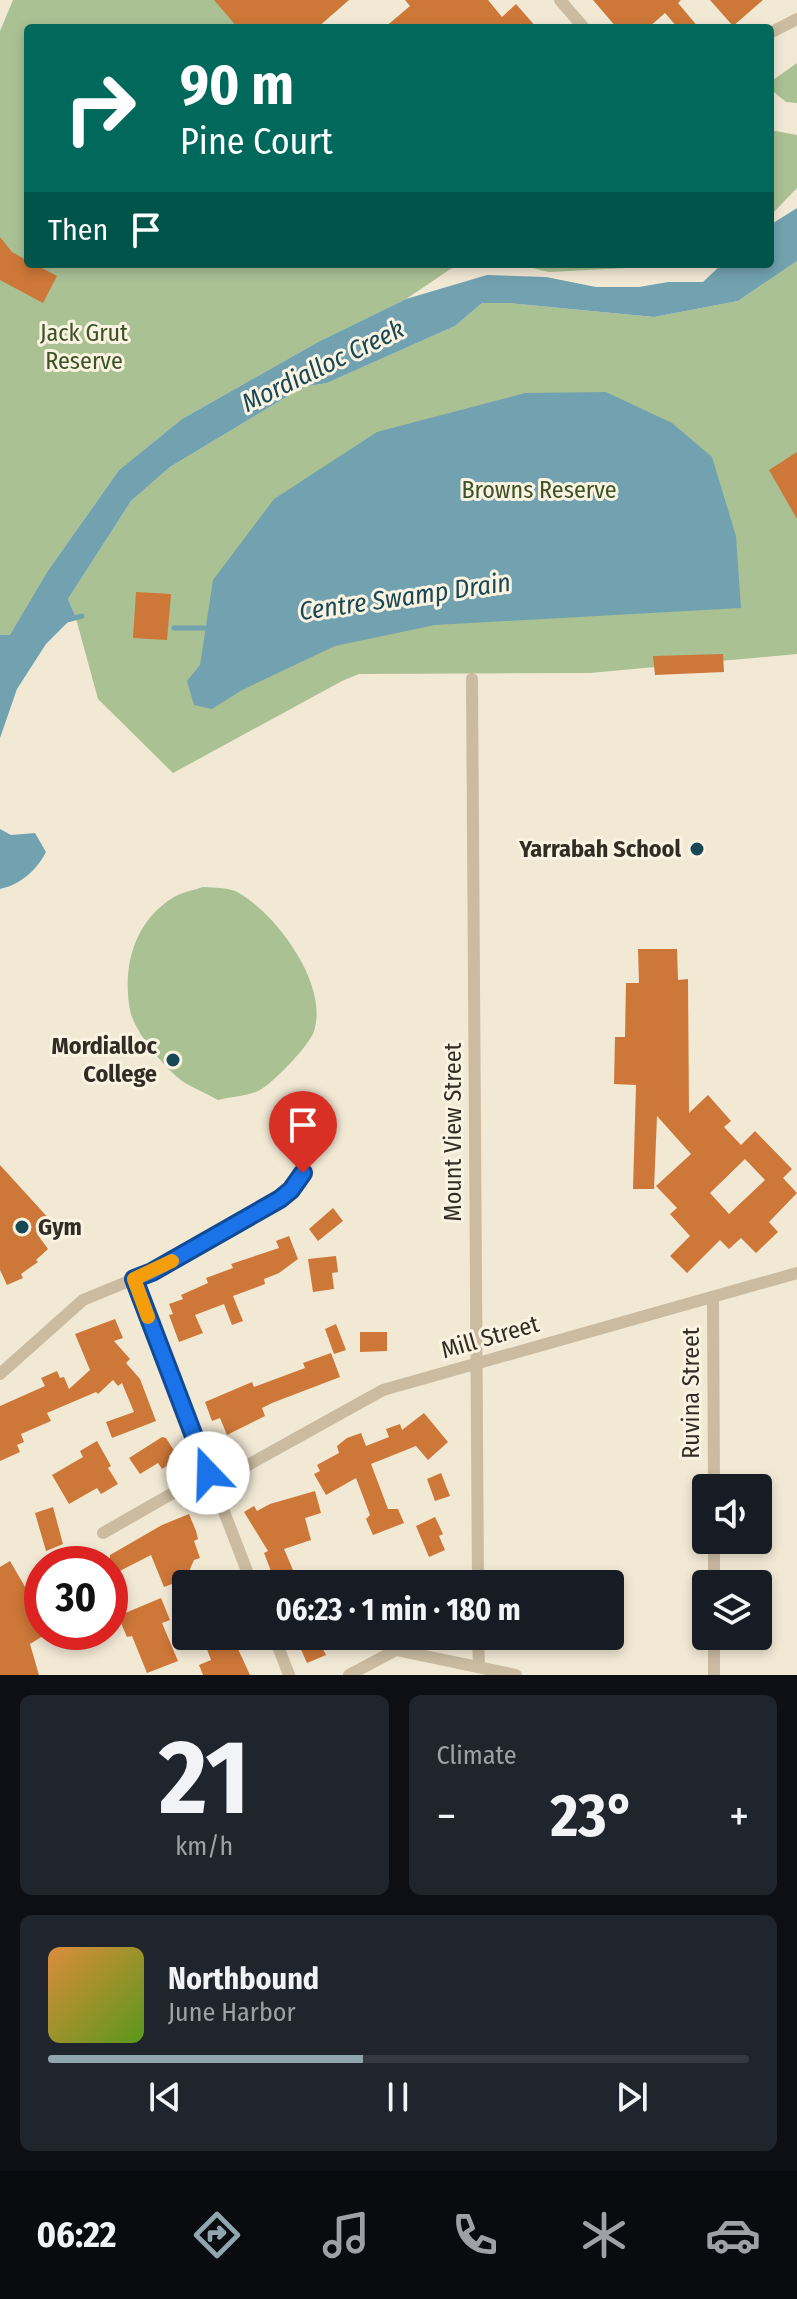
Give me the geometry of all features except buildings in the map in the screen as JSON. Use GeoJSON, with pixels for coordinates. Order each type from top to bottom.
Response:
{"type":"FeatureCollection","features":[{"type":"Feature","properties":{"kind":"street"},"geometry":{"type":"LineString","coordinates":[[560,0],[581,24]]}},
{"type":"Feature","properties":{"kind":"street"},"geometry":{"type":"LineString","coordinates":[[774,31],[797,19]]}},
{"type":"Feature","properties":{"kind":"street","name":"Mount View Street"},"geometry":{"type":"LineString","coordinates":[[472,679],[478,1570]]}},
{"type":"Feature","properties":{"kind":"street"},"geometry":{"type":"LineString","coordinates":[[0,1374],[83,1300],[152,1272],[280,1199],[303,1173]]}},
{"type":"Feature","properties":{"kind":"street","name":"Mill Street"},"geometry":{"type":"LineString","coordinates":[[103,1533],[383,1390],[797,1273]]}},
{"type":"Feature","properties":{"kind":"street"},"geometry":{"type":"LineString","coordinates":[[134,1279],[246,1570]]}},
{"type":"Feature","properties":{"kind":"street","name":"Ruvina Street"},"geometry":{"type":"LineString","coordinates":[[713,1297],[714,1474]]}},
{"type":"Feature","properties":{"kind":"street"},"geometry":{"type":"LineString","coordinates":[[279,1650],[289,1675]]}},
{"type":"Feature","properties":{"kind":"street"},"geometry":{"type":"LineString","coordinates":[[349,1675],[396,1650],[516,1675]]}},
{"type":"Feature","properties":{"kind":"street"},"geometry":{"type":"LineString","coordinates":[[478,1650],[479,1666]]}},
{"type":"Feature","properties":{"kind":"street"},"geometry":{"type":"LineString","coordinates":[[714,1650],[714,1675]]}},
{"type":"Feature","properties":{"kind":"green space","name":"Jack Grut Reserve"},"geometry":{"type":"Polygon","coordinates":[[[13,0],[215,0],[236,24],[24,24],[24,268],[452,268],[406,299],[318,342],[182,419],[119,470],[47,572],[10,636],[0,635],[0,31],[13,0]]]}},
{"type":"Feature","properties":{"kind":"green space"},"geometry":{"type":"Polygon","coordinates":[[[797,63],[797,103],[786,102],[774,92],[774,79],[797,63]]]}},
{"type":"Feature","properties":{"kind":"green space"},"geometry":{"type":"Polygon","coordinates":[[[774,131],[797,135],[797,188],[774,212],[774,131]]]}},
{"type":"Feature","properties":{"kind":"green space","name":"Browns Reserve"},"geometry":{"type":"Polygon","coordinates":[[[797,261],[797,654],[590,673],[359,674],[173,773],[98,699],[68,599],[131,501],[170,467],[303,387],[327,383],[455,326],[482,303],[654,317],[738,301],[797,261]]]}},
{"type":"Feature","properties":{"kind":"green space"},"geometry":{"type":"Polygon","coordinates":[[[532,268],[626,268],[549,272],[532,268]]]}},
{"type":"Feature","properties":{"kind":"green space"},"geometry":{"type":"Polygon","coordinates":[[[203,887],[235,891],[269,917],[307,973],[317,1013],[311,1037],[273,1080],[256,1092],[218,1100],[185,1083],[144,1040],[133,1019],[128,994],[134,946],[149,919],[174,897],[203,887]]]}},
{"type":"Feature","properties":{"kind":"water","name":"Mordialloc Creek"},"geometry":{"type":"Polygon","coordinates":[[[797,208],[797,261],[738,301],[654,317],[482,303],[455,326],[327,383],[303,387],[170,467],[131,501],[68,599],[75,615],[46,644],[17,689],[0,738],[0,635],[10,635],[47,572],[119,470],[182,419],[318,342],[406,299],[487,275],[546,277],[596,287],[639,287],[668,282],[703,282],[718,268],[774,268],[774,222],[797,208]]]}},
{"type":"Feature","properties":{"kind":"water"},"geometry":{"type":"Polygon","coordinates":[[[606,392],[672,423],[712,457],[736,536],[741,608],[435,625],[335,646],[242,690],[212,709],[194,705],[187,681],[200,665],[213,580],[274,499],[377,432],[525,393],[606,392]]]}},
{"type":"Feature","properties":{"kind":"water"},"geometry":{"type":"Polygon","coordinates":[[[0,829],[11,835],[35,833],[46,852],[27,876],[0,889],[0,829]]]}},
{"type":"Feature","properties":{"kind":"waterway"},"geometry":{"type":"LineString","coordinates":[[67,620],[82,616]]}},
{"type":"Feature","properties":{"kind":"waterway","name":"Centre Swamp Drain"},"geometry":{"type":"LineString","coordinates":[[174,628],[212,628]]}},
{"type":"Feature","properties":{"kind":"slow traffic"},"geometry":{"type":"LineString","coordinates":[[148,1317],[134,1279],[172,1261]]}},
{"type":"Feature","properties":{"kind":"place","name":"Yarrabah School"},"geometry":{"type":"Point","coordinates":[697,849]}},
{"type":"Feature","properties":{"kind":"place","name":"Mordialloc College"},"geometry":{"type":"Point","coordinates":[173,1060]}},
{"type":"Feature","properties":{"kind":"place","name":"Gym"},"geometry":{"type":"Point","coordinates":[22,1227]}},
{"type":"Feature","properties":{"kind":"route"},"geometry":{"type":"LineString","coordinates":[[208,1473],[134,1279],[152,1272],[280,1199],[303,1173]]}}]}
